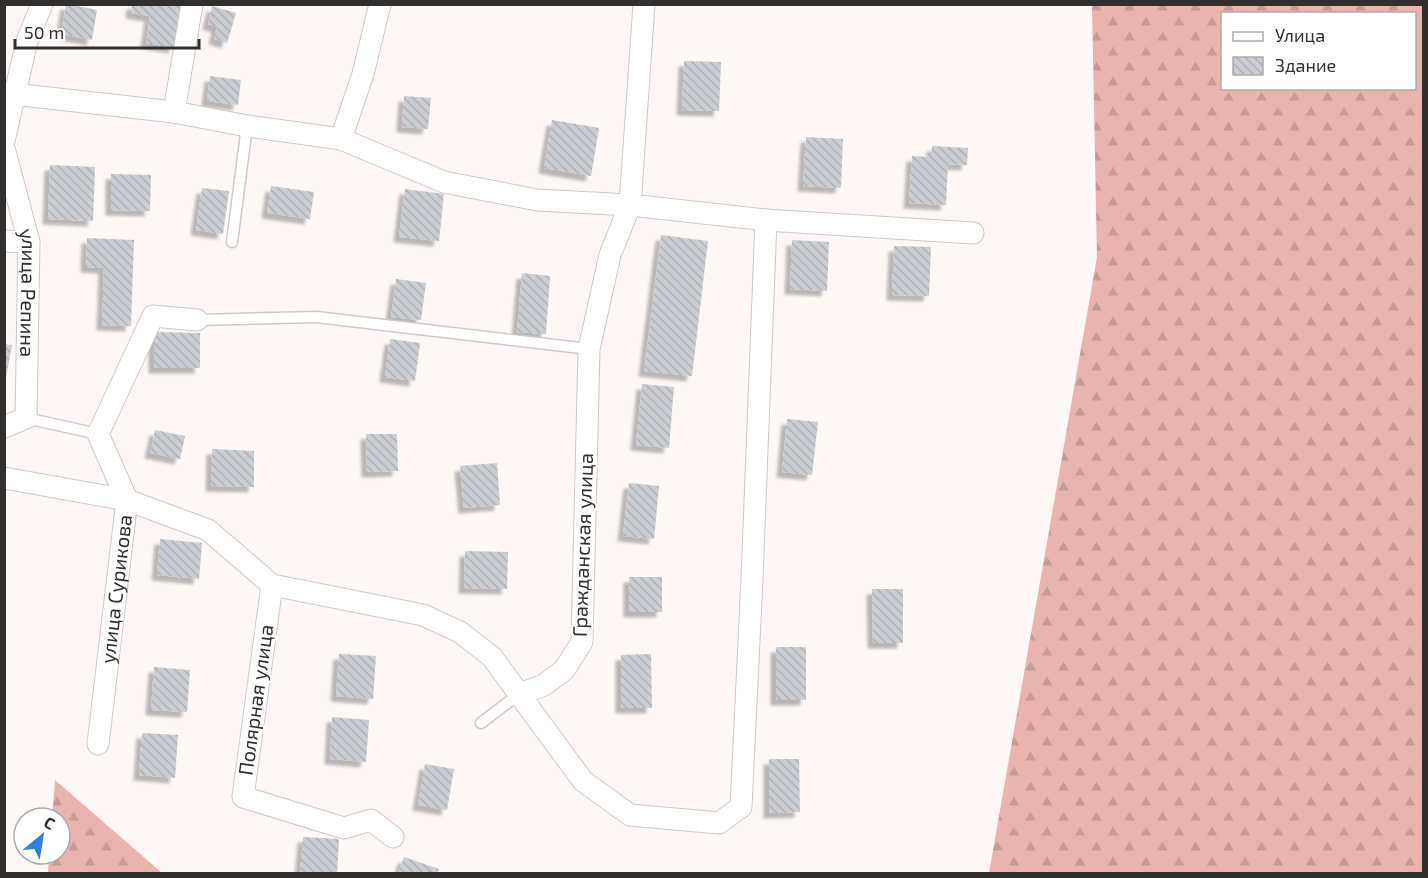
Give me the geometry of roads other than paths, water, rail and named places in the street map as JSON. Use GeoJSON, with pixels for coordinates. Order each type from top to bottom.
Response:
{"type":"FeatureCollection","features":[{"type":"Feature","properties":{"kind":"street"},"geometry":{"type":"LineString","coordinates":[[4,141],[10,93],[42,4]]}},
{"type":"Feature","properties":{"kind":"street"},"geometry":{"type":"LineString","coordinates":[[174,112],[192,4]]}},
{"type":"Feature","properties":{"kind":"street"},"geometry":{"type":"LineString","coordinates":[[341,139],[363,74],[380,4]]}},
{"type":"Feature","properties":{"kind":"street","name":"Гражданская улица"},"geometry":{"type":"LineString","coordinates":[[519,694],[544,686],[564,670],[582,642],[590,349],[610,255],[630,205],[644,4]]}},
{"type":"Feature","properties":{"kind":"street"},"geometry":{"type":"LineString","coordinates":[[10,93],[174,112],[247,126],[341,139],[444,182],[537,200],[630,205],[766,220],[973,233]]}},
{"type":"Feature","properties":{"kind":"street","name":"улица Репина"},"geometry":{"type":"LineString","coordinates":[[4,148],[29,242],[26,418]]}},
{"type":"Feature","properties":{"kind":"street"},"geometry":{"type":"LineString","coordinates":[[4,478],[127,500],[208,530],[272,585],[423,615],[460,632],[492,657],[583,781],[630,815],[719,823],[741,807],[766,220]]}},
{"type":"Feature","properties":{"kind":"street"},"geometry":{"type":"LineString","coordinates":[[4,241],[29,242]]}},
{"type":"Feature","properties":{"kind":"street"},"geometry":{"type":"LineString","coordinates":[[98,434],[153,316],[197,320]]}},
{"type":"Feature","properties":{"kind":"street"},"geometry":{"type":"LineString","coordinates":[[4,427],[26,418]]}},
{"type":"Feature","properties":{"kind":"street","name":"улица Сурикова"},"geometry":{"type":"LineString","coordinates":[[98,434],[127,500],[98,744]]}},
{"type":"Feature","properties":{"kind":"street","name":"Полярная улица"},"geometry":{"type":"LineString","coordinates":[[272,585],[243,797],[344,828],[371,820],[393,837]]}},
{"type":"Feature","properties":{"kind":"lane"},"geometry":{"type":"LineString","coordinates":[[232,242],[247,126]]}},
{"type":"Feature","properties":{"kind":"lane"},"geometry":{"type":"LineString","coordinates":[[197,320],[316,317],[590,349]]}},
{"type":"Feature","properties":{"kind":"lane"},"geometry":{"type":"LineString","coordinates":[[26,418],[98,434]]}},
{"type":"Feature","properties":{"kind":"lane"},"geometry":{"type":"LineString","coordinates":[[481,723],[519,694]]}}]}
